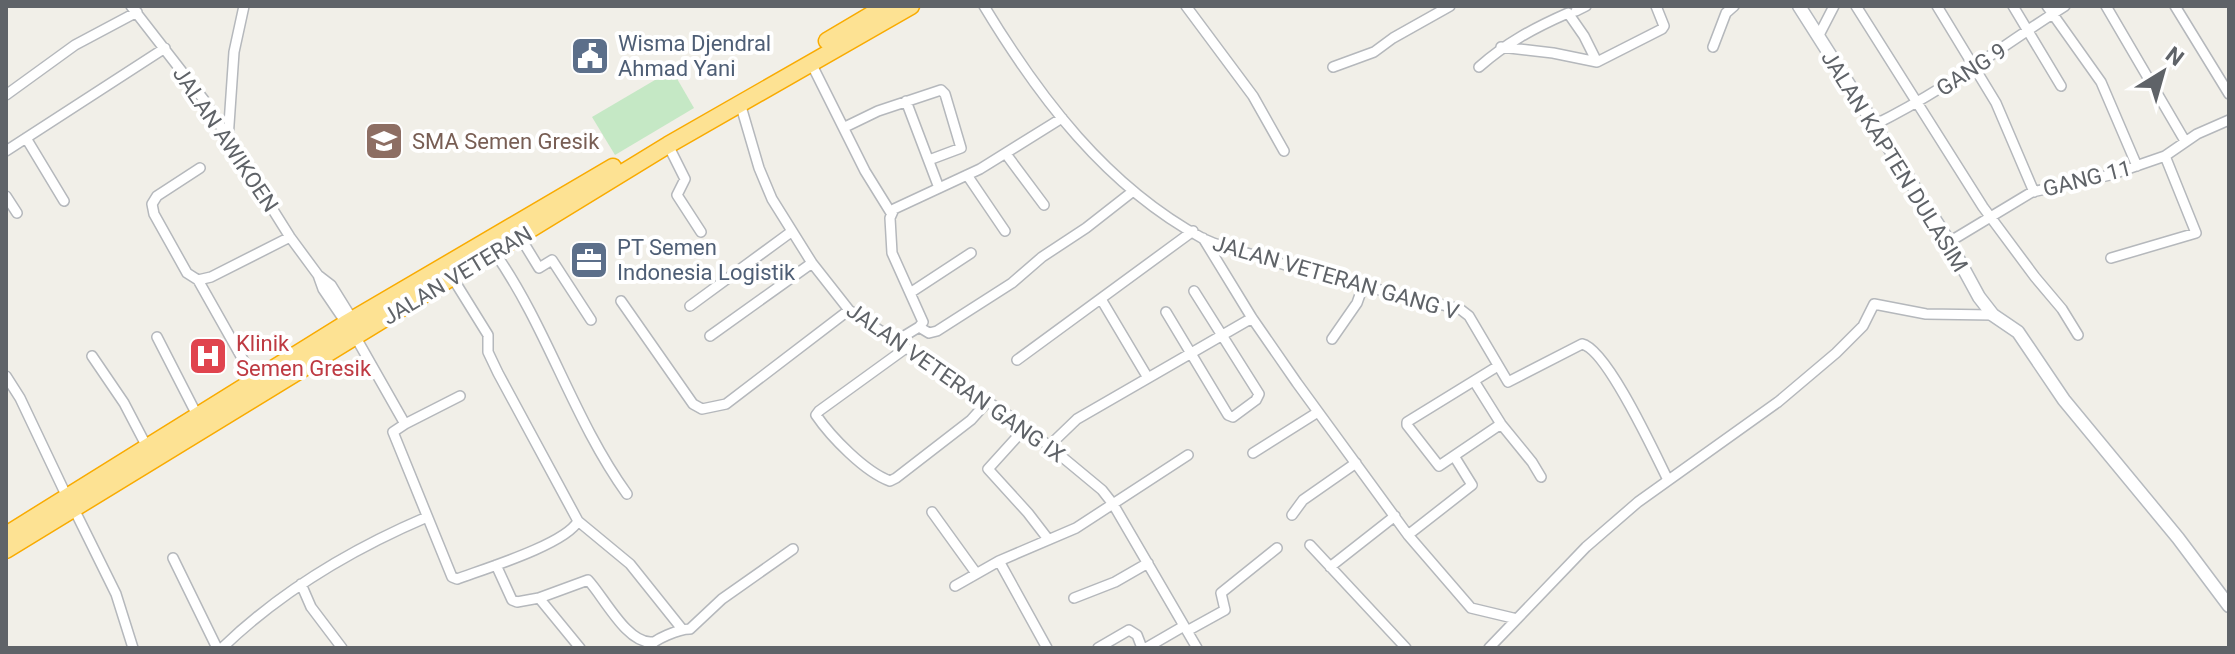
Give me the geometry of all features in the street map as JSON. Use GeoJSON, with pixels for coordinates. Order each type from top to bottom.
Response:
{"type":"FeatureCollection","features":[{"type":"Feature","properties":{"kind":"highway","name":"JALAN VETERAN"},"geometry":{"type":"LineString","coordinates":[[6,535],[70,503],[886,6]]}},
{"type":"Feature","properties":{"kind":"highway","name":"JALAN VETERAN"},"geometry":{"type":"LineString","coordinates":[[6,550],[147,447],[255,381],[495,253],[668,145],[911,6]]}},
{"type":"Feature","properties":{"kind":"main road","name":"JALAN KAPTEN DULASIM"},"geometry":{"type":"LineString","coordinates":[[1799,6],[1993,315]]}},
{"type":"Feature","properties":{"kind":"main road"},"geometry":{"type":"LineString","coordinates":[[1993,315],[2018,332],[2064,400],[2178,538],[2229,606]]}},
{"type":"Feature","properties":{"kind":"street"},"geometry":{"type":"LineString","coordinates":[[228,139],[234,52],[244,6]]}},
{"type":"Feature","properties":{"kind":"street","name":"JALAN VETERAN GANG V"},"geometry":{"type":"LineString","coordinates":[[984,6],[1020,66],[1062,118],[1132,192],[1158,212],[1203,238],[1302,270],[1460,309],[1469,316],[1498,366]]}},
{"type":"Feature","properties":{"kind":"street"},"geometry":{"type":"LineString","coordinates":[[1186,6],[1253,96],[1284,151]]}},
{"type":"Feature","properties":{"kind":"street"},"geometry":{"type":"LineString","coordinates":[[1479,67],[1501,47],[1526,32],[1586,6]]}},
{"type":"Feature","properties":{"kind":"street"},"geometry":{"type":"LineString","coordinates":[[1501,47],[1597,62],[1662,29],[1664,26],[1656,6]]}},
{"type":"Feature","properties":{"kind":"street"},"geometry":{"type":"LineString","coordinates":[[1713,47],[1726,13],[1734,6]]}},
{"type":"Feature","properties":{"kind":"street"},"geometry":{"type":"LineString","coordinates":[[1818,37],[1834,6]]}},
{"type":"Feature","properties":{"kind":"street"},"geometry":{"type":"LineString","coordinates":[[1856,6],[1990,216],[2062,309],[2078,335]]}},
{"type":"Feature","properties":{"kind":"street"},"geometry":{"type":"LineString","coordinates":[[1937,6],[1996,103],[2034,192]]}},
{"type":"Feature","properties":{"kind":"street"},"geometry":{"type":"LineString","coordinates":[[2013,6],[2061,86]]}},
{"type":"Feature","properties":{"kind":"street","name":"GANG 9"},"geometry":{"type":"LineString","coordinates":[[1874,125],[1918,103],[1975,68],[2029,31],[2050,10],[2065,6]]}},
{"type":"Feature","properties":{"kind":"street"},"geometry":{"type":"LineString","coordinates":[[2106,6],[2185,141]]}},
{"type":"Feature","properties":{"kind":"street"},"geometry":{"type":"LineString","coordinates":[[2175,6],[2229,94]]}},
{"type":"Feature","properties":{"kind":"street"},"geometry":{"type":"LineString","coordinates":[[1333,67],[1374,52],[1447,7]]}},
{"type":"Feature","properties":{"kind":"street"},"geometry":{"type":"LineString","coordinates":[[6,95],[75,45],[134,9]]}},
{"type":"Feature","properties":{"kind":"street","name":"JALAN AWIKOEN"},"geometry":{"type":"LineString","coordinates":[[134,9],[204,100],[290,237],[318,275],[323,289],[353,328],[405,424]]}},
{"type":"Feature","properties":{"kind":"street"},"geometry":{"type":"LineString","coordinates":[[1573,10],[1597,62]]}},
{"type":"Feature","properties":{"kind":"street"},"geometry":{"type":"LineString","coordinates":[[2050,10],[2101,82],[2137,166]]}},
{"type":"Feature","properties":{"kind":"street"},"geometry":{"type":"LineString","coordinates":[[6,151],[165,48]]}},
{"type":"Feature","properties":{"kind":"street"},"geometry":{"type":"LineString","coordinates":[[811,63],[865,171],[891,213],[892,253],[923,322],[896,341]]}},
{"type":"Feature","properties":{"kind":"street"},"geometry":{"type":"LineString","coordinates":[[845,127],[936,90],[945,94],[961,148],[929,160]]}},
{"type":"Feature","properties":{"kind":"street"},"geometry":{"type":"LineString","coordinates":[[906,101],[939,188]]}},
{"type":"Feature","properties":{"kind":"street","name":"JALAN VETERAN GANG IX"},"geometry":{"type":"LineString","coordinates":[[740,103],[765,185],[791,232],[849,310],[1026,427],[1102,490],[1197,648]]}},
{"type":"Feature","properties":{"kind":"street"},"geometry":{"type":"LineString","coordinates":[[891,213],[899,205],[1006,154],[1062,118]]}},
{"type":"Feature","properties":{"kind":"street","name":"GANG 11"},"geometry":{"type":"LineString","coordinates":[[1949,242],[2034,192],[2110,175],[2165,156],[2185,141],[2229,120]]}},
{"type":"Feature","properties":{"kind":"street"},"geometry":{"type":"LineString","coordinates":[[26,138],[64,201]]}},
{"type":"Feature","properties":{"kind":"street"},"geometry":{"type":"LineString","coordinates":[[668,145],[685,179],[677,195],[701,232]]}},
{"type":"Feature","properties":{"kind":"street"},"geometry":{"type":"LineString","coordinates":[[1006,154],[1044,205]]}},
{"type":"Feature","properties":{"kind":"street"},"geometry":{"type":"LineString","coordinates":[[2111,258],[2196,233],[2165,156]]}},
{"type":"Feature","properties":{"kind":"street"},"geometry":{"type":"LineString","coordinates":[[200,168],[157,196],[152,204],[154,214],[187,273],[198,280],[255,381]]}},
{"type":"Feature","properties":{"kind":"street"},"geometry":{"type":"LineString","coordinates":[[967,175],[1005,231]]}},
{"type":"Feature","properties":{"kind":"street"},"geometry":{"type":"LineString","coordinates":[[919,327],[933,333],[950,323],[1012,283],[1042,257],[1132,192]]}},
{"type":"Feature","properties":{"kind":"street"},"geometry":{"type":"LineString","coordinates":[[6,196],[17,213]]}},
{"type":"Feature","properties":{"kind":"street"},"geometry":{"type":"LineString","coordinates":[[1017,360],[1193,231]]}},
{"type":"Feature","properties":{"kind":"street"},"geometry":{"type":"LineString","coordinates":[[690,306],[791,232]]}},
{"type":"Feature","properties":{"kind":"street"},"geometry":{"type":"LineString","coordinates":[[198,280],[211,277],[290,237]]}},
{"type":"Feature","properties":{"kind":"street"},"geometry":{"type":"LineString","coordinates":[[520,237],[539,268],[552,260],[591,320]]}},
{"type":"Feature","properties":{"kind":"street"},"geometry":{"type":"LineString","coordinates":[[1203,238],[1252,318],[1408,535],[1471,608],[1517,619]]}},
{"type":"Feature","properties":{"kind":"street"},"geometry":{"type":"LineString","coordinates":[[495,253],[532,313],[605,464],[627,494]]}},
{"type":"Feature","properties":{"kind":"street"},"geometry":{"type":"LineString","coordinates":[[910,293],[971,253]]}},
{"type":"Feature","properties":{"kind":"street"},"geometry":{"type":"LineString","coordinates":[[710,336],[812,263]]}},
{"type":"Feature","properties":{"kind":"street"},"geometry":{"type":"LineString","coordinates":[[452,277],[488,335],[488,352],[578,521],[630,564],[682,629]]}},
{"type":"Feature","properties":{"kind":"street"},"geometry":{"type":"LineString","coordinates":[[1332,339],[1357,303],[1363,286]]}},
{"type":"Feature","properties":{"kind":"street"},"geometry":{"type":"LineString","coordinates":[[1166,312],[1228,415],[1233,417],[1256,400],[1259,394],[1194,291]]}},
{"type":"Feature","properties":{"kind":"street"},"geometry":{"type":"LineString","coordinates":[[1101,299],[1148,378]]}},
{"type":"Feature","properties":{"kind":"street"},"geometry":{"type":"LineString","coordinates":[[621,301],[693,404],[702,409],[726,404],[849,310]]}},
{"type":"Feature","properties":{"kind":"street"},"geometry":{"type":"LineString","coordinates":[[1489,648],[1586,547],[1638,502],[1803,381],[1863,326],[1874,304],[1926,314],[1993,315]]}},
{"type":"Feature","properties":{"kind":"street"},"geometry":{"type":"LineString","coordinates":[[1050,445],[1077,419],[1252,318]]}},
{"type":"Feature","properties":{"kind":"street"},"geometry":{"type":"LineString","coordinates":[[157,337],[198,417]]}},
{"type":"Feature","properties":{"kind":"street"},"geometry":{"type":"LineString","coordinates":[[1501,424],[1439,466],[1407,422],[1498,366],[1510,382],[1582,344],[1589,345],[1611,371],[1668,480]]}},
{"type":"Feature","properties":{"kind":"street"},"geometry":{"type":"LineString","coordinates":[[906,348],[816,415],[859,461],[882,478],[890,481],[896,478],[971,420],[988,401]]}},
{"type":"Feature","properties":{"kind":"street"},"geometry":{"type":"LineString","coordinates":[[92,356],[124,403],[147,447]]}},
{"type":"Feature","properties":{"kind":"street"},"geometry":{"type":"LineString","coordinates":[[6,376],[20,398],[116,594],[133,648]]}},
{"type":"Feature","properties":{"kind":"street"},"geometry":{"type":"LineString","coordinates":[[1474,381],[1501,424],[1523,449],[1541,477]]}},
{"type":"Feature","properties":{"kind":"street"},"geometry":{"type":"LineString","coordinates":[[460,396],[393,432],[452,577],[457,579],[554,542],[578,521]]}},
{"type":"Feature","properties":{"kind":"street"},"geometry":{"type":"LineString","coordinates":[[1253,453],[1318,412]]}},
{"type":"Feature","properties":{"kind":"street"},"geometry":{"type":"LineString","coordinates":[[1026,427],[988,469],[1048,539]]}},
{"type":"Feature","properties":{"kind":"street"},"geometry":{"type":"LineString","coordinates":[[955,586],[999,561],[1076,528],[1188,455]]}},
{"type":"Feature","properties":{"kind":"street"},"geometry":{"type":"LineString","coordinates":[[1408,535],[1472,485],[1454,456]]}},
{"type":"Feature","properties":{"kind":"street"},"geometry":{"type":"LineString","coordinates":[[1292,515],[1303,500],[1356,463]]}},
{"type":"Feature","properties":{"kind":"street"},"geometry":{"type":"LineString","coordinates":[[932,512],[976,573]]}},
{"type":"Feature","properties":{"kind":"street"},"geometry":{"type":"LineString","coordinates":[[1330,567],[1395,516]]}},
{"type":"Feature","properties":{"kind":"street"},"geometry":{"type":"LineString","coordinates":[[173,558],[219,648],[301,584],[427,517]]}},
{"type":"Feature","properties":{"kind":"street"},"geometry":{"type":"LineString","coordinates":[[1310,545],[1406,648]]}},
{"type":"Feature","properties":{"kind":"street"},"geometry":{"type":"LineString","coordinates":[[1098,648],[1129,630],[1137,635],[1144,648],[1225,610],[1221,593],[1277,548]]}},
{"type":"Feature","properties":{"kind":"street"},"geometry":{"type":"LineString","coordinates":[[496,565],[515,602],[539,598],[588,580],[630,634],[650,645],[682,629],[690,629],[722,599],[793,549]]}},
{"type":"Feature","properties":{"kind":"street"},"geometry":{"type":"LineString","coordinates":[[999,561],[1047,648]]}},
{"type":"Feature","properties":{"kind":"street"},"geometry":{"type":"LineString","coordinates":[[1074,598],[1115,582],[1148,563]]}},
{"type":"Feature","properties":{"kind":"street"},"geometry":{"type":"LineString","coordinates":[[301,584],[311,607],[342,648]]}},
{"type":"Feature","properties":{"kind":"street"},"geometry":{"type":"LineString","coordinates":[[539,598],[580,648]]}},
{"type":"Feature","properties":{"kind":"green space"},"geometry":{"type":"Polygon","coordinates":[[[672,70],[694,108],[615,155],[592,117],[672,70]]]}},
{"type":"Feature","properties":{"kind":"place","name":"Wisma Djendral Ahmad Yani"},"geometry":{"type":"Point","coordinates":[590,56]}},
{"type":"Feature","properties":{"kind":"place","name":"SMA Semen Gresik"},"geometry":{"type":"Point","coordinates":[384,141]}},
{"type":"Feature","properties":{"kind":"place","name":"PT Semen Indonesia Logistik"},"geometry":{"type":"Point","coordinates":[589,260]}},
{"type":"Feature","properties":{"kind":"place","name":"Klinik Semen Gresik"},"geometry":{"type":"Point","coordinates":[208,356]}}]}
